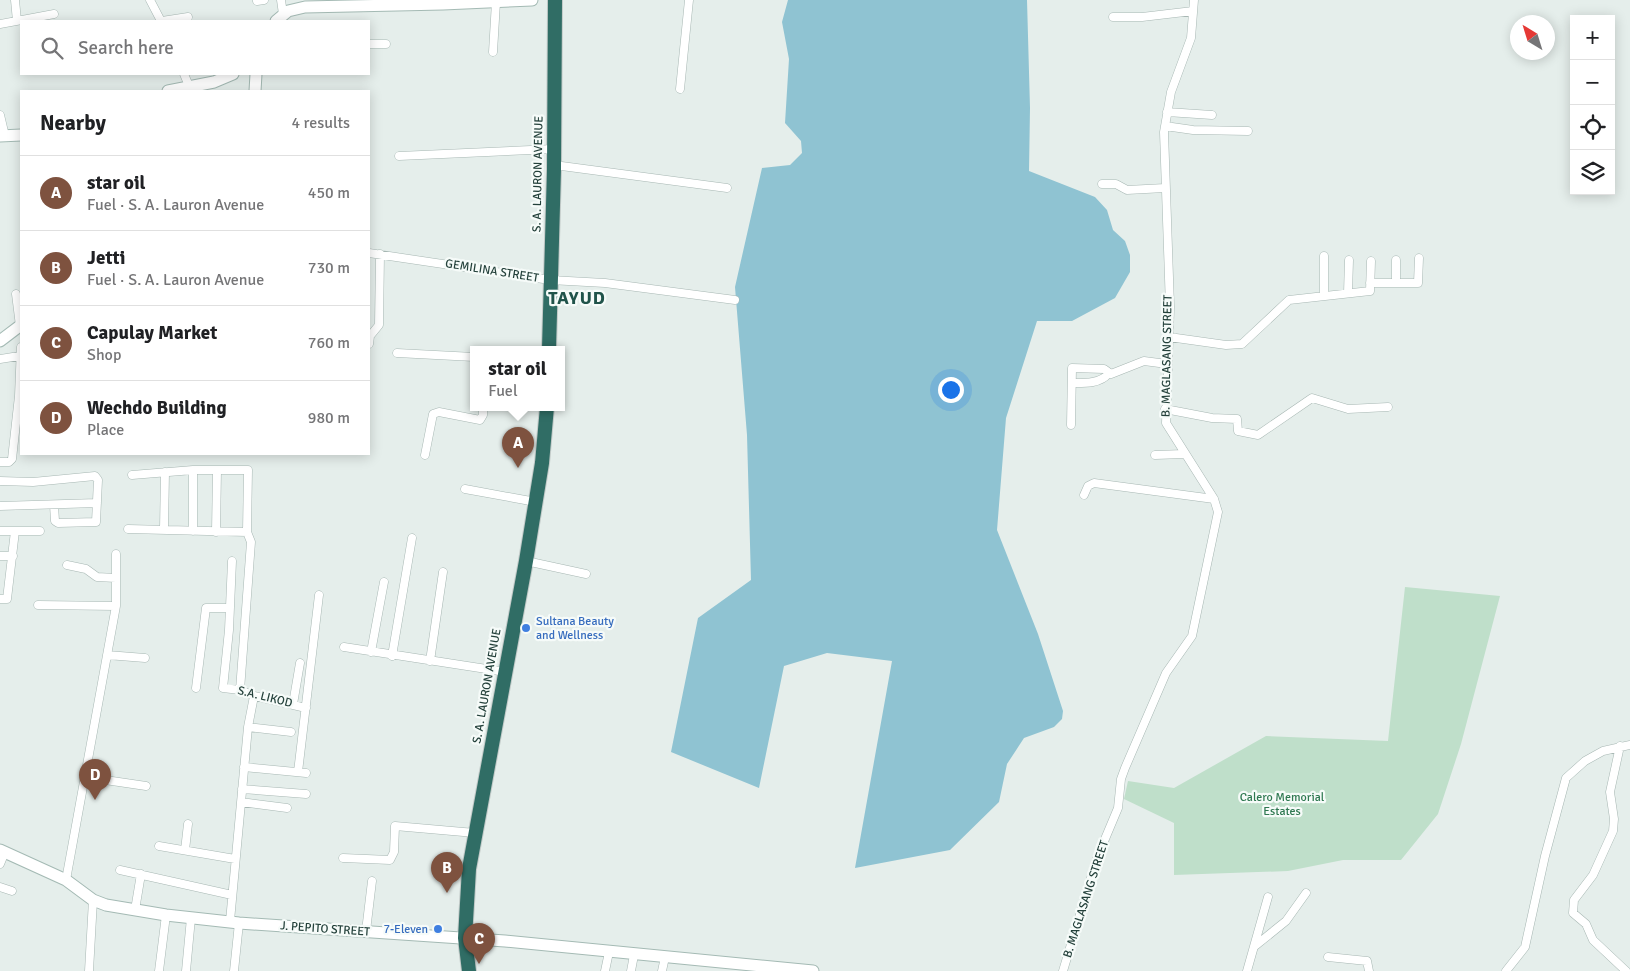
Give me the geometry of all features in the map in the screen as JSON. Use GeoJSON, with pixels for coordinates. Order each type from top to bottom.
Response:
{"type":"FeatureCollection","features":[{"type":"Feature","properties":{"kind":"highway","name":"S. A. LAURON AVENUE"},"geometry":{"type":"LineString","coordinates":[[549,346],[554,165],[555,0]]}},
{"type":"Feature","properties":{"kind":"highway","name":"S. A. LAURON AVENUE"},"geometry":{"type":"LineString","coordinates":[[469,971],[465,938],[468,869],[536,502],[546,411]]}},
{"type":"Feature","properties":{"kind":"street"},"geometry":{"type":"LineString","coordinates":[[15,0],[17,21]]}},
{"type":"Feature","properties":{"kind":"street"},"geometry":{"type":"LineString","coordinates":[[150,0],[161,20]]}},
{"type":"Feature","properties":{"kind":"street"},"geometry":{"type":"LineString","coordinates":[[280,18],[282,0]]}},
{"type":"Feature","properties":{"kind":"street"},"geometry":{"type":"LineString","coordinates":[[280,18],[293,8],[305,7],[532,0]]}},
{"type":"Feature","properties":{"kind":"street"},"geometry":{"type":"LineString","coordinates":[[680,89],[689,0]]}},
{"type":"Feature","properties":{"kind":"street","name":"B. MAGLASANG STREET"},"geometry":{"type":"LineString","coordinates":[[1063,971],[1098,858],[1118,808],[1121,779],[1125,768],[1166,673],[1192,636],[1218,512],[1214,499],[1166,426],[1165,409],[1170,307],[1165,188],[1165,126],[1171,92],[1191,38],[1194,0]]}},
{"type":"Feature","properties":{"kind":"street"},"geometry":{"type":"LineString","coordinates":[[493,52],[496,2]]}},
{"type":"Feature","properties":{"kind":"street"},"geometry":{"type":"LineString","coordinates":[[1113,17],[1194,11]]}},
{"type":"Feature","properties":{"kind":"street"},"geometry":{"type":"LineString","coordinates":[[22,20],[54,14]]}},
{"type":"Feature","properties":{"kind":"street"},"geometry":{"type":"LineString","coordinates":[[168,20],[188,17]]}},
{"type":"Feature","properties":{"kind":"street"},"geometry":{"type":"LineString","coordinates":[[0,24],[20,20]]}},
{"type":"Feature","properties":{"kind":"street"},"geometry":{"type":"LineString","coordinates":[[370,44],[386,44]]}},
{"type":"Feature","properties":{"kind":"street"},"geometry":{"type":"LineString","coordinates":[[184,75],[189,86]]}},
{"type":"Feature","properties":{"kind":"street"},"geometry":{"type":"LineString","coordinates":[[172,90],[214,82],[231,75]]}},
{"type":"Feature","properties":{"kind":"street"},"geometry":{"type":"LineString","coordinates":[[255,90],[256,75]]}},
{"type":"Feature","properties":{"kind":"street"},"geometry":{"type":"LineString","coordinates":[[1167,112],[1212,115]]}},
{"type":"Feature","properties":{"kind":"street"},"geometry":{"type":"LineString","coordinates":[[0,115],[3,136],[20,134]]}},
{"type":"Feature","properties":{"kind":"street"},"geometry":{"type":"LineString","coordinates":[[1165,126],[1193,130],[1248,131]]}},
{"type":"Feature","properties":{"kind":"street"},"geometry":{"type":"LineString","coordinates":[[399,156],[554,149]]}},
{"type":"Feature","properties":{"kind":"street"},"geometry":{"type":"LineString","coordinates":[[554,165],[726,188]]}},
{"type":"Feature","properties":{"kind":"street"},"geometry":{"type":"LineString","coordinates":[[1102,184],[1116,184],[1127,190],[1165,188]]}},
{"type":"Feature","properties":{"kind":"street","name":"GEMILINA STREET"},"geometry":{"type":"LineString","coordinates":[[370,252],[550,280],[605,283],[735,300]]}},
{"type":"Feature","properties":{"kind":"street"},"geometry":{"type":"LineString","coordinates":[[370,338],[379,325],[380,254]]}},
{"type":"Feature","properties":{"kind":"street"},"geometry":{"type":"LineString","coordinates":[[1324,256],[1324,295]]}},
{"type":"Feature","properties":{"kind":"street"},"geometry":{"type":"LineString","coordinates":[[1370,283],[1418,283],[1418,258]]}},
{"type":"Feature","properties":{"kind":"street"},"geometry":{"type":"LineString","coordinates":[[1348,293],[1349,260]]}},
{"type":"Feature","properties":{"kind":"street"},"geometry":{"type":"LineString","coordinates":[[1396,260],[1396,283]]}},
{"type":"Feature","properties":{"kind":"street"},"geometry":{"type":"LineString","coordinates":[[1169,337],[1226,345],[1242,344],[1288,300],[1370,291],[1372,261]]}},
{"type":"Feature","properties":{"kind":"street"},"geometry":{"type":"LineString","coordinates":[[16,294],[20,320]]}},
{"type":"Feature","properties":{"kind":"street"},"geometry":{"type":"LineString","coordinates":[[0,341],[20,327]]}},
{"type":"Feature","properties":{"kind":"street"},"geometry":{"type":"LineString","coordinates":[[20,352],[20,363]]}},
{"type":"Feature","properties":{"kind":"street"},"geometry":{"type":"LineString","coordinates":[[398,353],[470,357]]}},
{"type":"Feature","properties":{"kind":"street"},"geometry":{"type":"LineString","coordinates":[[0,360],[19,356]]}},
{"type":"Feature","properties":{"kind":"street"},"geometry":{"type":"LineString","coordinates":[[1072,383],[1093,382],[1104,378],[1108,374],[1117,373],[1144,361],[1167,364]]}},
{"type":"Feature","properties":{"kind":"street"},"geometry":{"type":"LineString","coordinates":[[1071,425],[1072,368],[1104,369],[1108,374]]}},
{"type":"Feature","properties":{"kind":"street"},"geometry":{"type":"LineString","coordinates":[[0,462],[11,460],[12,447],[19,420],[20,396]]}},
{"type":"Feature","properties":{"kind":"street"},"geometry":{"type":"LineString","coordinates":[[1165,409],[1212,418],[1236,419],[1238,431],[1258,434],[1310,398],[1348,409],[1388,407]]}},
{"type":"Feature","properties":{"kind":"street"},"geometry":{"type":"LineString","coordinates":[[426,455],[432,414],[439,412],[480,420],[482,411]]}},
{"type":"Feature","properties":{"kind":"street"},"geometry":{"type":"LineString","coordinates":[[12,447],[20,447]]}},
{"type":"Feature","properties":{"kind":"street"},"geometry":{"type":"LineString","coordinates":[[1155,455],[1184,454]]}},
{"type":"Feature","properties":{"kind":"street"},"geometry":{"type":"LineString","coordinates":[[193,470],[193,531]]}},
{"type":"Feature","properties":{"kind":"street"},"geometry":{"type":"LineString","coordinates":[[132,474],[193,470],[248,470],[247,532],[251,542],[240,690]]}},
{"type":"Feature","properties":{"kind":"street"},"geometry":{"type":"LineString","coordinates":[[216,532],[217,470]]}},
{"type":"Feature","properties":{"kind":"street"},"geometry":{"type":"LineString","coordinates":[[164,529],[165,472]]}},
{"type":"Feature","properties":{"kind":"street"},"geometry":{"type":"LineString","coordinates":[[0,481],[33,482],[95,476],[98,480],[96,522],[58,523],[55,521],[54,505]]}},
{"type":"Feature","properties":{"kind":"street"},"geometry":{"type":"LineString","coordinates":[[1084,495],[1088,486],[1094,482],[1214,499]]}},
{"type":"Feature","properties":{"kind":"street"},"geometry":{"type":"LineString","coordinates":[[465,489],[536,502]]}},
{"type":"Feature","properties":{"kind":"street"},"geometry":{"type":"LineString","coordinates":[[0,506],[98,503]]}},
{"type":"Feature","properties":{"kind":"street"},"geometry":{"type":"LineString","coordinates":[[128,529],[247,532]]}},
{"type":"Feature","properties":{"kind":"street"},"geometry":{"type":"LineString","coordinates":[[0,530],[40,531]]}},
{"type":"Feature","properties":{"kind":"street"},"geometry":{"type":"LineString","coordinates":[[0,599],[6,599],[15,531]]}},
{"type":"Feature","properties":{"kind":"street"},"geometry":{"type":"LineString","coordinates":[[392,656],[412,538]]}},
{"type":"Feature","properties":{"kind":"street"},"geometry":{"type":"LineString","coordinates":[[66,880],[116,606],[116,554]]}},
{"type":"Feature","properties":{"kind":"street"},"geometry":{"type":"LineString","coordinates":[[0,556],[13,556]]}},
{"type":"Feature","properties":{"kind":"street"},"geometry":{"type":"LineString","coordinates":[[526,561],[586,574]]}},
{"type":"Feature","properties":{"kind":"street"},"geometry":{"type":"LineString","coordinates":[[196,688],[206,608],[230,608],[232,562]]}},
{"type":"Feature","properties":{"kind":"street"},"geometry":{"type":"LineString","coordinates":[[66,565],[86,569],[97,577],[116,578]]}},
{"type":"Feature","properties":{"kind":"street"},"geometry":{"type":"LineString","coordinates":[[430,661],[443,572]]}},
{"type":"Feature","properties":{"kind":"street"},"geometry":{"type":"LineString","coordinates":[[371,652],[384,582]]}},
{"type":"Feature","properties":{"kind":"street"},"geometry":{"type":"LineString","coordinates":[[244,767],[302,772],[306,708],[319,595]]}},
{"type":"Feature","properties":{"kind":"street"},"geometry":{"type":"LineString","coordinates":[[38,605],[116,606]]}},
{"type":"Feature","properties":{"kind":"street","name":"S.A. LIKOD"},"geometry":{"type":"LineString","coordinates":[[230,608],[223,688],[240,690],[254,696],[306,708]]}},
{"type":"Feature","properties":{"kind":"street"},"geometry":{"type":"LineString","coordinates":[[344,647],[392,656],[506,672]]}},
{"type":"Feature","properties":{"kind":"street"},"geometry":{"type":"LineString","coordinates":[[107,655],[145,658]]}},
{"type":"Feature","properties":{"kind":"street"},"geometry":{"type":"LineString","coordinates":[[293,704],[300,663]]}},
{"type":"Feature","properties":{"kind":"street"},"geometry":{"type":"LineString","coordinates":[[234,971],[235,922],[232,895],[248,727],[254,696]]}},
{"type":"Feature","properties":{"kind":"street"},"geometry":{"type":"LineString","coordinates":[[248,727],[291,732]]}},
{"type":"Feature","properties":{"kind":"street"},"geometry":{"type":"LineString","coordinates":[[1506,971],[1525,947],[1544,856],[1566,778],[1585,761],[1603,751],[1630,745]]}},
{"type":"Feature","properties":{"kind":"street"},"geometry":{"type":"LineString","coordinates":[[1620,746],[1610,792],[1614,831],[1593,875],[1574,900],[1572,907],[1573,913],[1586,924],[1593,940],[1626,971]]}},
{"type":"Feature","properties":{"kind":"street"},"geometry":{"type":"LineString","coordinates":[[85,777],[146,786]]}},
{"type":"Feature","properties":{"kind":"street"},"geometry":{"type":"LineString","coordinates":[[242,789],[306,794]]}},
{"type":"Feature","properties":{"kind":"street"},"geometry":{"type":"LineString","coordinates":[[241,802],[287,808]]}},
{"type":"Feature","properties":{"kind":"street"},"geometry":{"type":"LineString","coordinates":[[185,850],[188,824]]}},
{"type":"Feature","properties":{"kind":"street"},"geometry":{"type":"LineString","coordinates":[[343,858],[390,860],[394,852],[395,826],[475,833]]}},
{"type":"Feature","properties":{"kind":"street"},"geometry":{"type":"LineString","coordinates":[[159,846],[235,859]]}},
{"type":"Feature","properties":{"kind":"street"},"geometry":{"type":"LineString","coordinates":[[0,864],[2,851]]}},
{"type":"Feature","properties":{"kind":"street","name":"J. PEPITO STREET"},"geometry":{"type":"LineString","coordinates":[[2,851],[66,880],[93,900],[106,905],[166,915],[235,922],[465,938],[813,971]]}},
{"type":"Feature","properties":{"kind":"street"},"geometry":{"type":"LineString","coordinates":[[120,870],[232,895]]}},
{"type":"Feature","properties":{"kind":"street"},"geometry":{"type":"LineString","coordinates":[[135,910],[141,874]]}},
{"type":"Feature","properties":{"kind":"street"},"geometry":{"type":"LineString","coordinates":[[366,931],[372,881]]}},
{"type":"Feature","properties":{"kind":"street"},"geometry":{"type":"LineString","coordinates":[[0,887],[12,891]]}},
{"type":"Feature","properties":{"kind":"street"},"geometry":{"type":"LineString","coordinates":[[1255,946],[1286,920],[1306,893]]}},
{"type":"Feature","properties":{"kind":"street"},"geometry":{"type":"LineString","coordinates":[[1247,971],[1268,897]]}},
{"type":"Feature","properties":{"kind":"street"},"geometry":{"type":"LineString","coordinates":[[90,971],[93,900]]}},
{"type":"Feature","properties":{"kind":"street"},"geometry":{"type":"LineString","coordinates":[[159,971],[166,915]]}},
{"type":"Feature","properties":{"kind":"street"},"geometry":{"type":"LineString","coordinates":[[186,971],[191,918]]}},
{"type":"Feature","properties":{"kind":"street"},"geometry":{"type":"LineString","coordinates":[[605,971],[609,952]]}},
{"type":"Feature","properties":{"kind":"street"},"geometry":{"type":"LineString","coordinates":[[631,971],[634,955]]}},
{"type":"Feature","properties":{"kind":"street"},"geometry":{"type":"LineString","coordinates":[[662,971],[665,957]]}},
{"type":"Feature","properties":{"kind":"street"},"geometry":{"type":"LineString","coordinates":[[1328,957],[1367,961],[1369,971]]}},
{"type":"Feature","properties":{"kind":"green space","name":"Calero Memorial Estates"},"geometry":{"type":"Polygon","coordinates":[[[1405,587],[1500,596],[1461,744],[1438,814],[1401,860],[1343,860],[1288,871],[1174,875],[1174,823],[1124,799],[1128,781],[1174,788],[1266,736],[1388,741],[1405,587]]]}},
{"type":"Feature","properties":{"kind":"water"},"geometry":{"type":"Polygon","coordinates":[[[788,0],[1027,0],[1030,108],[1029,171],[1095,197],[1107,210],[1113,230],[1125,241],[1130,255],[1130,272],[1115,298],[1072,321],[1037,321],[1006,418],[997,530],[1038,634],[1063,711],[1062,719],[1054,727],[1024,738],[1007,764],[999,802],[950,850],[855,868],[892,661],[827,653],[784,666],[759,788],[671,752],[698,618],[751,580],[747,435],[735,287],[762,168],[790,165],[802,153],[801,141],[785,123],[789,59],[782,22],[788,0]]]}},
{"type":"Feature","properties":{"kind":"place","name":"star oil"},"geometry":{"type":"Point","coordinates":[518,468]}},
{"type":"Feature","properties":{"kind":"place","name":"Sultana Beauty and Wellness"},"geometry":{"type":"Point","coordinates":[526,628]}},
{"type":"Feature","properties":{"kind":"place","name":"Wechdo Building"},"geometry":{"type":"Point","coordinates":[95,800]}},
{"type":"Feature","properties":{"kind":"place","name":"Jetti"},"geometry":{"type":"Point","coordinates":[447,893]}},
{"type":"Feature","properties":{"kind":"place","name":"7-Eleven"},"geometry":{"type":"Point","coordinates":[438,929]}},
{"type":"Feature","properties":{"kind":"place","name":"Capulay Market"},"geometry":{"type":"Point","coordinates":[479,964]}},
{"type":"Feature","properties":{"kind":"district","name":"TAYUD"},"geometry":{"type":"Point","coordinates":[577,298]}}]}
